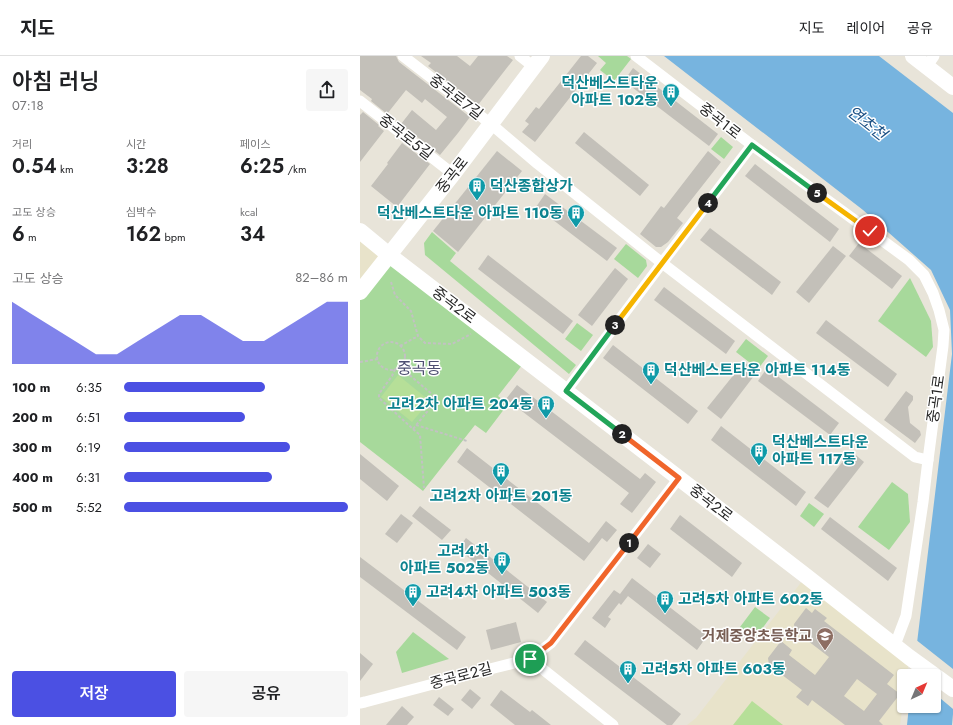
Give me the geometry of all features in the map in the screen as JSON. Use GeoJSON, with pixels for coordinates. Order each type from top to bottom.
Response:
{"type":"FeatureCollection","features":[{"type":"Feature","properties":{"kind":"street","name":"중곡로7길"},"geometry":{"type":"LineString","coordinates":[[403,56],[491,124],[662,263],[915,457],[928,460]]}},
{"type":"Feature","properties":{"kind":"street"},"geometry":{"type":"LineString","coordinates":[[520,56],[538,61]]}},
{"type":"Feature","properties":{"kind":"street","name":"중곡1로"},"geometry":{"type":"LineString","coordinates":[[636,56],[752,145],[909,260],[924,275],[933,293],[940,310],[944,330],[943,346],[923,502],[906,616],[895,645]]}},
{"type":"Feature","properties":{"kind":"street"},"geometry":{"type":"LineString","coordinates":[[913,56],[930,61],[953,87]]}},
{"type":"Feature","properties":{"kind":"street","name":"중곡로"},"geometry":{"type":"LineString","coordinates":[[360,292],[453,174],[538,61]]}},
{"type":"Feature","properties":{"kind":"street","name":"중곡로5길"},"geometry":{"type":"LineString","coordinates":[[360,101],[453,174]]}},
{"type":"Feature","properties":{"kind":"street"},"geometry":{"type":"LineString","coordinates":[[566,391],[752,145]]}},
{"type":"Feature","properties":{"kind":"street","name":"중곡2로"},"geometry":{"type":"LineString","coordinates":[[360,231],[909,657],[953,689]]}},
{"type":"Feature","properties":{"kind":"street"},"geometry":{"type":"LineString","coordinates":[[613,725],[530,659],[551,643],[679,478]]}},
{"type":"Feature","properties":{"kind":"street","name":"중곡로2길"},"geometry":{"type":"LineString","coordinates":[[360,703],[530,659]]}},
{"type":"Feature","properties":{"kind":"path"},"geometry":{"type":"LineString","coordinates":[[391,282],[395,295],[412,311],[418,336],[424,343],[452,344],[473,333]]}},
{"type":"Feature","properties":{"kind":"path"},"geometry":{"type":"LineString","coordinates":[[400,346],[418,336]]}},
{"type":"Feature","properties":{"kind":"path"},"geometry":{"type":"LineString","coordinates":[[395,370],[386,369],[382,366],[378,359],[379,350],[384,344],[393,343],[400,346],[405,355],[403,364],[395,370],[379,394],[379,398],[420,435],[424,488]]}},
{"type":"Feature","properties":{"kind":"path"},"geometry":{"type":"LineString","coordinates":[[360,362],[378,359]]}},
{"type":"Feature","properties":{"kind":"path"},"geometry":{"type":"LineString","coordinates":[[400,367],[435,398],[435,402],[413,429]]}},
{"type":"Feature","properties":{"kind":"path"},"geometry":{"type":"LineString","coordinates":[[416,425],[467,440]]}},
{"type":"Feature","properties":{"kind":"shaded area"},"geometry":{"type":"Polygon","coordinates":[[[360,231],[389,255],[360,292],[360,231]]]}},
{"type":"Feature","properties":{"kind":"shaded area","name":"거제중앙초등학교"},"geometry":{"type":"Polygon","coordinates":[[[806,576],[909,657],[908,669],[897,669],[897,713],[902,713],[900,725],[687,725],[696,718],[806,576]]]}},
{"type":"Feature","properties":{"kind":"green space"},"geometry":{"type":"Polygon","coordinates":[[[598,56],[627,56],[631,59],[614,81],[600,70],[606,63],[598,56]]]}},
{"type":"Feature","properties":{"kind":"green space"},"geometry":{"type":"Polygon","coordinates":[[[721,137],[733,147],[724,159],[711,149],[721,137]]]}},
{"type":"Feature","properties":{"kind":"green space"},"geometry":{"type":"Polygon","coordinates":[[[432,232],[456,253],[450,261],[576,365],[569,374],[425,255],[424,243],[432,232]]]}},
{"type":"Feature","properties":{"kind":"green space"},"geometry":{"type":"Polygon","coordinates":[[[626,244],[646,260],[647,266],[638,278],[614,259],[626,244]]]}},
{"type":"Feature","properties":{"kind":"green space"},"geometry":{"type":"Polygon","coordinates":[[[389,255],[526,360],[498,396],[508,404],[486,433],[475,425],[423,491],[360,442],[360,292],[389,255]]]}},
{"type":"Feature","properties":{"kind":"green space"},"geometry":{"type":"Polygon","coordinates":[[[910,278],[931,321],[933,347],[926,357],[878,321],[910,278]]]}},
{"type":"Feature","properties":{"kind":"green space"},"geometry":{"type":"Polygon","coordinates":[[[577,323],[593,335],[581,351],[565,339],[577,323]]]}},
{"type":"Feature","properties":{"kind":"green space"},"geometry":{"type":"Polygon","coordinates":[[[746,339],[768,356],[758,369],[736,352],[746,339]]]}},
{"type":"Feature","properties":{"kind":"green space"},"geometry":{"type":"Polygon","coordinates":[[[398,375],[430,401],[412,422],[381,397],[398,375]]]}},
{"type":"Feature","properties":{"kind":"green space"},"geometry":{"type":"Polygon","coordinates":[[[892,482],[908,494],[910,522],[889,550],[858,527],[892,482]]]}},
{"type":"Feature","properties":{"kind":"green space"},"geometry":{"type":"Polygon","coordinates":[[[809,503],[824,514],[814,527],[800,516],[809,503]]]}},
{"type":"Feature","properties":{"kind":"green space"},"geometry":{"type":"Polygon","coordinates":[[[755,607],[770,618],[755,638],[740,627],[755,607]]]}},
{"type":"Feature","properties":{"kind":"green space"},"geometry":{"type":"Polygon","coordinates":[[[413,632],[449,659],[402,673],[396,652],[413,632]]]}},
{"type":"Feature","properties":{"kind":"green space"},"geometry":{"type":"Polygon","coordinates":[[[752,701],[783,725],[733,725],[752,701]]]}},
{"type":"Feature","properties":{"kind":"water","name":"연초천"},"geometry":{"type":"Polygon","coordinates":[[[664,56],[879,56],[953,113],[952,725],[907,725],[908,713],[941,713],[941,669],[914,669],[952,354],[950,310],[931,270],[863,210],[664,56]]]}},
{"type":"Feature","properties":{"kind":"pier"},"geometry":{"type":"Polygon","coordinates":[[[915,639],[953,669],[953,709],[941,699],[941,669],[911,669],[915,639]]]}},
{"type":"Feature","properties":{"kind":"building"},"geometry":{"type":"Polygon","coordinates":[[[360,56],[396,56],[399,62],[470,117],[440,155],[401,124],[412,110],[436,130],[447,117],[425,99],[422,103],[406,90],[387,114],[371,101],[372,99],[360,90],[360,56]]]}},
{"type":"Feature","properties":{"kind":"building"},"geometry":{"type":"Polygon","coordinates":[[[421,56],[457,56],[470,66],[478,56],[507,56],[513,60],[478,105],[428,66],[431,63],[421,56]]]}},
{"type":"Feature","properties":{"kind":"building"},"geometry":{"type":"Polygon","coordinates":[[[581,56],[588,56],[597,63],[535,142],[522,132],[529,124],[525,121],[536,107],[539,109],[581,56]]]}},
{"type":"Feature","properties":{"kind":"building","name":"덕산베스트타운 아파트 102동"},"geometry":{"type":"Polygon","coordinates":[[[633,68],[718,134],[709,146],[624,81],[633,68]]]}},
{"type":"Feature","properties":{"kind":"building"},"geometry":{"type":"Polygon","coordinates":[[[363,112],[384,131],[360,162],[360,115],[363,112]]]}},
{"type":"Feature","properties":{"kind":"building"},"geometry":{"type":"Polygon","coordinates":[[[584,132],[649,185],[640,196],[575,143],[584,132]]]}},
{"type":"Feature","properties":{"kind":"building"},"geometry":{"type":"Polygon","coordinates":[[[402,143],[430,164],[397,207],[371,186],[402,143]]]}},
{"type":"Feature","properties":{"kind":"building","name":"덕산종합상가"},"geometry":{"type":"Polygon","coordinates":[[[497,151],[522,171],[458,252],[433,231],[497,151]]]}},
{"type":"Feature","properties":{"kind":"building"},"geometry":{"type":"Polygon","coordinates":[[[708,151],[721,162],[677,218],[683,223],[668,242],[661,247],[656,247],[640,234],[661,206],[664,208],[708,151]]]}},
{"type":"Feature","properties":{"kind":"building"},"geometry":{"type":"Polygon","coordinates":[[[755,164],[839,229],[830,242],[745,176],[755,164]]]}},
{"type":"Feature","properties":{"kind":"building","name":"덕산베스트타운 아파트 110동"},"geometry":{"type":"Polygon","coordinates":[[[545,194],[617,248],[607,261],[536,207],[545,194]]]}},
{"type":"Feature","properties":{"kind":"building"},"geometry":{"type":"Polygon","coordinates":[[[710,228],[781,282],[772,295],[700,240],[710,228]]]}},
{"type":"Feature","properties":{"kind":"building"},"geometry":{"type":"Polygon","coordinates":[[[859,243],[902,276],[892,289],[849,256],[859,243]]]}},
{"type":"Feature","properties":{"kind":"building"},"geometry":{"type":"Polygon","coordinates":[[[833,246],[846,256],[809,303],[796,292],[833,246]]]}},
{"type":"Feature","properties":{"kind":"building"},"geometry":{"type":"Polygon","coordinates":[[[488,255],[573,321],[563,334],[478,269],[488,255]]]}},
{"type":"Feature","properties":{"kind":"building"},"geometry":{"type":"Polygon","coordinates":[[[615,268],[628,279],[592,326],[578,315],[615,268]]]}},
{"type":"Feature","properties":{"kind":"building"},"geometry":{"type":"Polygon","coordinates":[[[664,287],[735,341],[726,354],[654,300],[664,287]]]}},
{"type":"Feature","properties":{"kind":"building"},"geometry":{"type":"Polygon","coordinates":[[[826,320],[897,374],[888,387],[816,333],[826,320]]]}},
{"type":"Feature","properties":{"kind":"building","name":"덕산베스트타운 아파트 114동"},"geometry":{"type":"Polygon","coordinates":[[[613,345],[698,411],[688,424],[603,358],[613,345]]]}},
{"type":"Feature","properties":{"kind":"building"},"geometry":{"type":"Polygon","coordinates":[[[744,362],[757,372],[721,419],[707,408],[744,362]]]}},
{"type":"Feature","properties":{"kind":"building"},"geometry":{"type":"Polygon","coordinates":[[[767,368],[839,423],[830,435],[758,381],[767,368]]]}},
{"type":"Feature","properties":{"kind":"building"},"geometry":{"type":"Polygon","coordinates":[[[517,385],[640,479],[645,473],[656,482],[632,513],[620,504],[629,493],[506,399],[517,385]]]}},
{"type":"Feature","properties":{"kind":"building"},"geometry":{"type":"Polygon","coordinates":[[[906,391],[913,396],[913,400],[908,407],[910,423],[920,431],[921,435],[915,443],[884,420],[906,391]]]}},
{"type":"Feature","properties":{"kind":"building","name":"덕산베스트타운 아파트 117동"},"geometry":{"type":"Polygon","coordinates":[[[721,426],[806,492],[796,506],[711,440],[721,426]]]}},
{"type":"Feature","properties":{"kind":"building"},"geometry":{"type":"Polygon","coordinates":[[[467,448],[589,543],[606,521],[617,530],[607,542],[602,538],[584,561],[457,462],[467,448]]]}},
{"type":"Feature","properties":{"kind":"building"},"geometry":{"type":"Polygon","coordinates":[[[851,451],[864,462],[828,508],[814,498],[851,451]]]}},
{"type":"Feature","properties":{"kind":"building"},"geometry":{"type":"Polygon","coordinates":[[[360,454],[399,486],[387,501],[360,479],[360,454]]]}},
{"type":"Feature","properties":{"kind":"building"},"geometry":{"type":"Polygon","coordinates":[[[420,506],[451,530],[442,540],[412,516],[420,506]]]}},
{"type":"Feature","properties":{"kind":"building"},"geometry":{"type":"Polygon","coordinates":[[[401,514],[413,523],[397,543],[385,534],[401,514]]]}},
{"type":"Feature","properties":{"kind":"building"},"geometry":{"type":"Polygon","coordinates":[[[680,515],[742,563],[732,577],[670,529],[680,515]]]}},
{"type":"Feature","properties":{"kind":"building"},"geometry":{"type":"Polygon","coordinates":[[[830,517],[897,568],[888,581],[821,529],[830,517]]]}},
{"type":"Feature","properties":{"kind":"building","name":"고려4차 아파트 502동"},"geometry":{"type":"Polygon","coordinates":[[[466,538],[547,602],[538,613],[458,549],[466,538]]]}},
{"type":"Feature","properties":{"kind":"building"},"geometry":{"type":"Polygon","coordinates":[[[648,544],[661,554],[650,568],[637,558],[648,544]]]}},
{"type":"Feature","properties":{"kind":"building","name":"고려4차 아파트 503동"},"geometry":{"type":"Polygon","coordinates":[[[360,557],[466,637],[457,650],[360,577],[360,557]]]}},
{"type":"Feature","properties":{"kind":"building","name":"고려5차 아파트 602동"},"geometry":{"type":"Polygon","coordinates":[[[632,578],[707,636],[697,650],[628,596],[621,605],[619,603],[608,617],[611,619],[605,628],[592,618],[614,590],[620,594],[632,578]]]}},
{"type":"Feature","properties":{"kind":"building"},"geometry":{"type":"Polygon","coordinates":[[[806,608],[812,613],[815,609],[827,618],[824,621],[894,675],[887,684],[897,692],[897,698],[879,721],[883,725],[845,725],[812,700],[808,706],[796,697],[802,690],[769,665],[768,658],[781,641],[792,650],[789,655],[815,675],[829,657],[795,631],[794,624],[806,608]],[[857,679],[844,696],[864,711],[877,694],[857,679]]]}},
{"type":"Feature","properties":{"kind":"building"},"geometry":{"type":"Polygon","coordinates":[[[516,622],[521,642],[491,650],[486,630],[516,622]]]}},
{"type":"Feature","properties":{"kind":"building","name":"고려5차 아파트 603동"},"geometry":{"type":"Polygon","coordinates":[[[585,640],[681,714],[672,725],[667,725],[574,654],[585,640]]]}},
{"type":"Feature","properties":{"kind":"building"},"geometry":{"type":"Polygon","coordinates":[[[360,653],[373,664],[360,681],[360,653]]]}},
{"type":"Feature","properties":{"kind":"building"},"geometry":{"type":"Polygon","coordinates":[[[470,689],[481,698],[472,709],[461,700],[470,689]]]}},
{"type":"Feature","properties":{"kind":"building"},"geometry":{"type":"Polygon","coordinates":[[[501,690],[530,712],[532,710],[551,725],[515,725],[490,705],[501,690]]]}},
{"type":"Feature","properties":{"kind":"building"},"geometry":{"type":"Polygon","coordinates":[[[439,697],[454,709],[448,716],[433,705],[439,697]]]}},
{"type":"Feature","properties":{"kind":"building"},"geometry":{"type":"Polygon","coordinates":[[[402,706],[414,717],[407,725],[386,725],[402,706]]]}},
{"type":"Feature","properties":{"kind":"place","name":"덕산베스트타운 아파트 102동"},"geometry":{"type":"Point","coordinates":[671,107]}},
{"type":"Feature","properties":{"kind":"place","name":"덕산종합상가"},"geometry":{"type":"Point","coordinates":[477,201]}},
{"type":"Feature","properties":{"kind":"place","name":"덕산베스트타운 아파트 110동"},"geometry":{"type":"Point","coordinates":[576,228]}},
{"type":"Feature","properties":{"kind":"place","name":"덕산베스트타운 아파트 114동"},"geometry":{"type":"Point","coordinates":[651,385]}},
{"type":"Feature","properties":{"kind":"place","name":"고려2차 아파트 204동"},"geometry":{"type":"Point","coordinates":[546,419]}},
{"type":"Feature","properties":{"kind":"place","name":"덕산베스트타운 아파트 117동"},"geometry":{"type":"Point","coordinates":[759,466]}},
{"type":"Feature","properties":{"kind":"place","name":"고려2차 아파트 201동"},"geometry":{"type":"Point","coordinates":[501,486]}},
{"type":"Feature","properties":{"kind":"place","name":"고려4차 아파트 502동"},"geometry":{"type":"Point","coordinates":[502,575]}},
{"type":"Feature","properties":{"kind":"place","name":"고려4차 아파트 503동"},"geometry":{"type":"Point","coordinates":[413,607]}},
{"type":"Feature","properties":{"kind":"place","name":"고려5차 아파트 602동"},"geometry":{"type":"Point","coordinates":[665,614]}},
{"type":"Feature","properties":{"kind":"place","name":"거제중앙초등학교"},"geometry":{"type":"Point","coordinates":[825,651]}},
{"type":"Feature","properties":{"kind":"place","name":"고려5차 아파트 603동"},"geometry":{"type":"Point","coordinates":[628,684]}},
{"type":"Feature","properties":{"kind":"district","name":"중곡동"},"geometry":{"type":"Point","coordinates":[419,368]}},
{"type":"Feature","properties":{"kind":"route"},"geometry":{"type":"LineString","coordinates":[[530,659],[551,643],[679,478],[566,391],[752,145],[870,231]]}}]}
